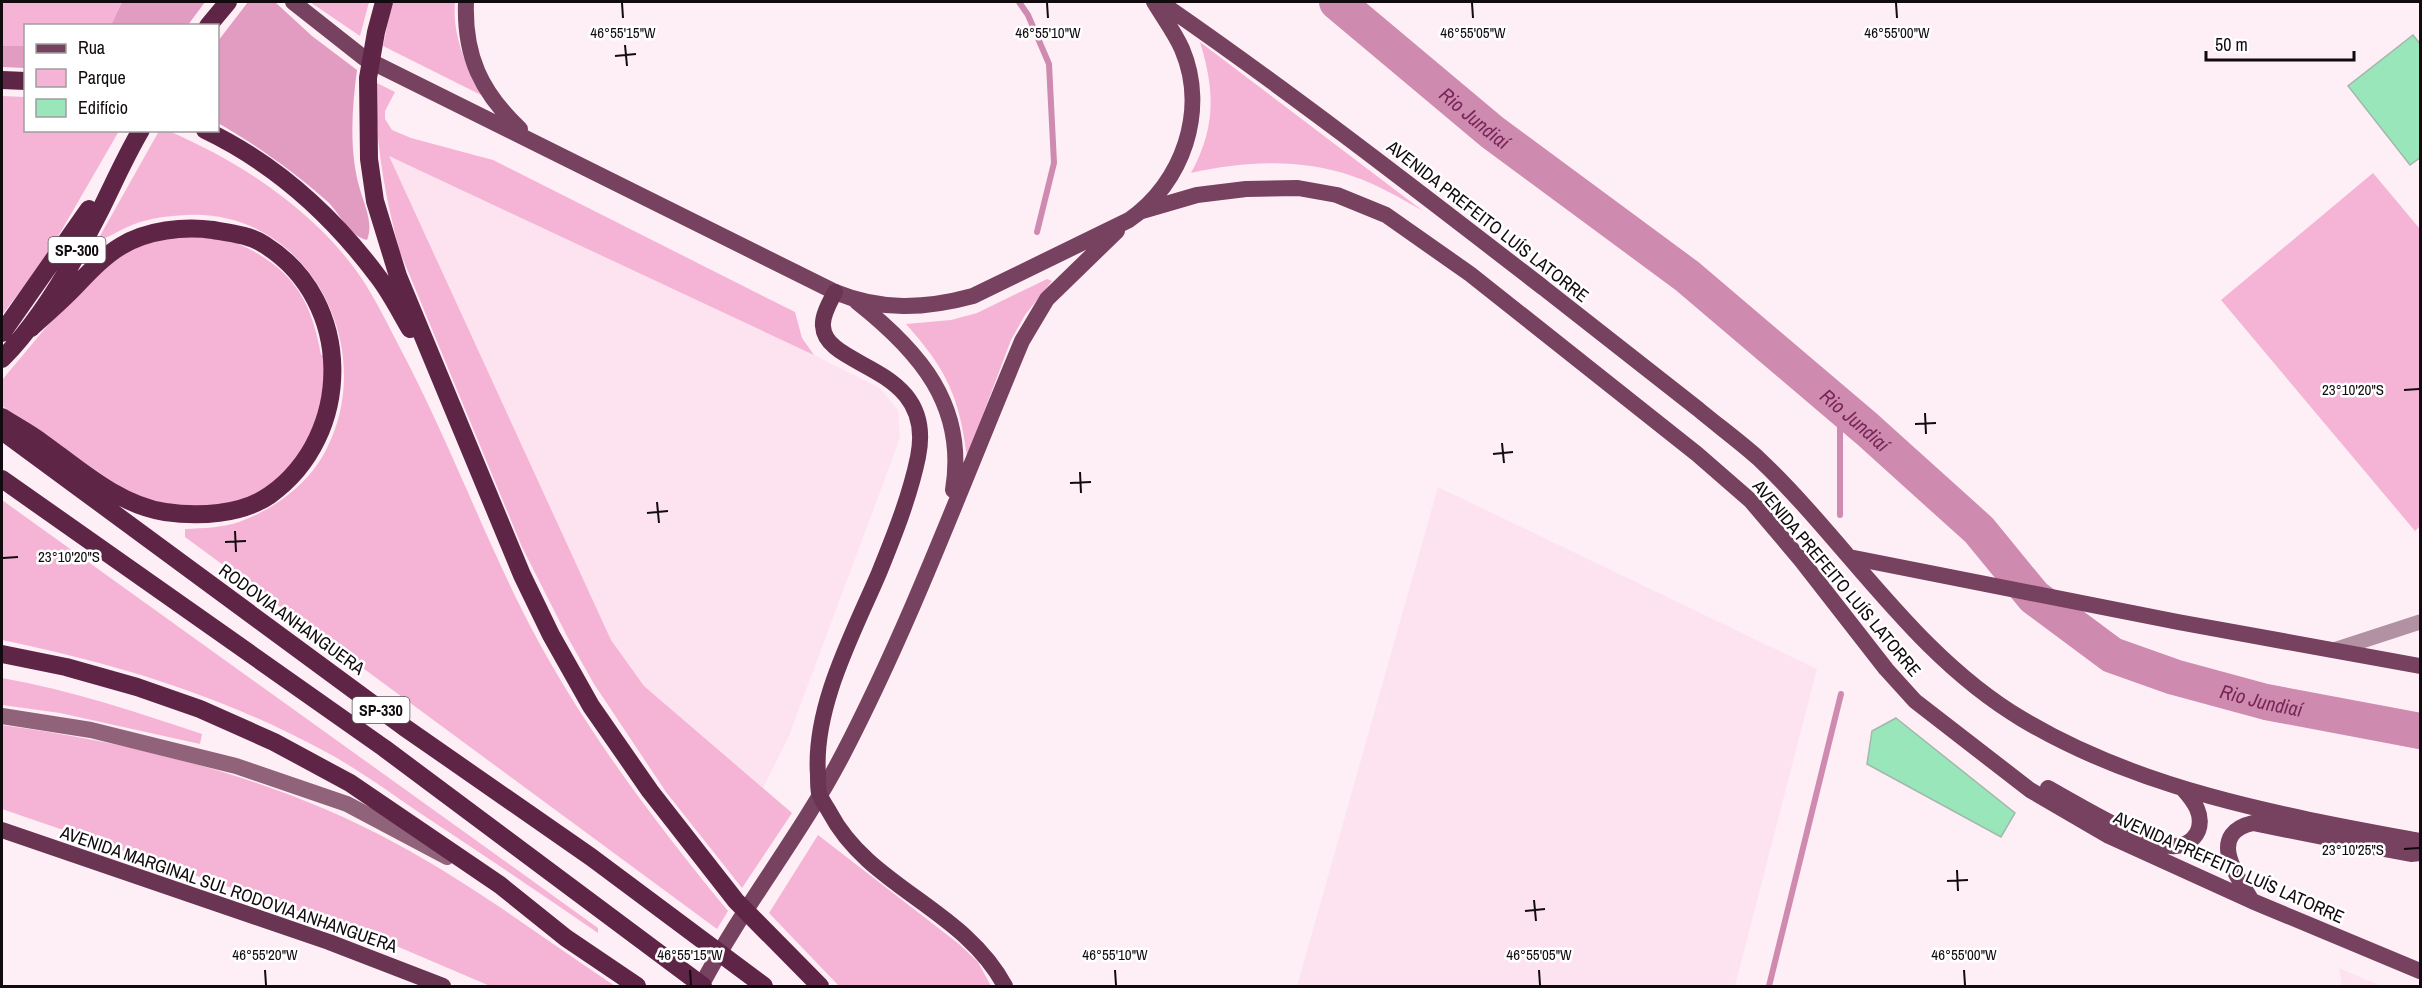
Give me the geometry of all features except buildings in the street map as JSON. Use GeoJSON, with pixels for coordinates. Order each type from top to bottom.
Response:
{"type":"FeatureCollection","features":[{"type":"Feature","properties":{"kind":"highway"},"geometry":{"type":"LineString","coordinates":[[210,24],[228,2]]}},
{"type":"Feature","properties":{"kind":"highway"},"geometry":{"type":"LineString","coordinates":[[384,2],[368,78],[369,159],[375,201],[398,276],[522,575],[551,635],[591,706],[650,791],[736,901],[820,987]]}},
{"type":"Feature","properties":{"kind":"highway"},"geometry":{"type":"LineString","coordinates":[[2,80],[24,81]]}},
{"type":"Feature","properties":{"kind":"highway","name":"SP-300"},"geometry":{"type":"LineString","coordinates":[[2,359],[26,333],[98,214],[125,157],[140,132]]}},
{"type":"Feature","properties":{"kind":"highway"},"geometry":{"type":"LineString","coordinates":[[209,132],[255,158],[321,210],[380,280],[440,380]]}},
{"type":"Feature","properties":{"kind":"highway"},"geometry":{"type":"LineString","coordinates":[[4,330],[125,157]]}},
{"type":"Feature","properties":{"kind":"highway"},"geometry":{"type":"LineString","coordinates":[[2,417],[129,501],[164,512],[204,515],[240,508],[269,496],[283,484],[297,471],[314,446],[330,406],[334,373],[331,341],[316,301],[306,283],[286,261],[264,244],[236,233],[205,229],[177,230],[148,235],[122,246],[97,265],[26,333]]}},
{"type":"Feature","properties":{"kind":"highway"},"geometry":{"type":"LineString","coordinates":[[835,292],[822,324],[825,337],[835,348],[890,380],[908,397],[917,415],[921,438],[918,458],[898,523],[840,667],[819,733],[817,762],[819,793],[838,829],[860,854],[960,930],[988,958],[1005,987]]}},
{"type":"Feature","properties":{"kind":"highway","name":"RODOVIA ANHANGUERA"},"geometry":{"type":"LineString","coordinates":[[2,431],[404,727],[591,857],[764,987]]}},
{"type":"Feature","properties":{"kind":"highway","name":"SP-330"},"geometry":{"type":"LineString","coordinates":[[2,479],[384,748],[702,987]]}},
{"type":"Feature","properties":{"kind":"highway"},"geometry":{"type":"LineString","coordinates":[[2,654],[66,667],[137,687],[200,709],[274,742],[350,783],[500,885],[566,938],[637,987]]}},
{"type":"Feature","properties":{"kind":"highway","name":"AVENIDA MARGINAL SUL RODOVIA ANHANGUERA"},"geometry":{"type":"LineString","coordinates":[[2,830],[329,942],[443,987]]}},
{"type":"Feature","properties":{"kind":"main road"},"geometry":{"type":"LineString","coordinates":[[293,2],[364,58],[854,300],[892,307],[946,303],[973,296],[1135,215]]}},
{"type":"Feature","properties":{"kind":"main road"},"geometry":{"type":"LineString","coordinates":[[466,2],[465,23],[469,50],[480,76],[498,109],[531,140]]}},
{"type":"Feature","properties":{"kind":"main road"},"geometry":{"type":"LineString","coordinates":[[702,987],[841,757],[896,644],[1022,341],[1034,319],[1060,285],[1135,215],[1164,184],[1180,159],[1189,135],[1193,110],[1191,83],[1182,49],[1154,2]]}},
{"type":"Feature","properties":{"kind":"main road","name":"AVENIDA PREFEITO LUÍS LATORRE"},"geometry":{"type":"LineString","coordinates":[[1160,2],[1260,70],[1644,366],[1758,458],[1850,557],[1899,614],[1978,689],[2022,719],[2084,751],[2184,790],[2313,820],[2421,841]]}},
{"type":"Feature","properties":{"kind":"main road","name":"AVENIDA PREFEITO LUÍS LATORRE"},"geometry":{"type":"LineString","coordinates":[[1135,215],[1197,195],[1246,189],[1298,188],[1337,195],[1386,215],[1470,274],[1715,470],[1750,501],[1915,701],[2030,790],[2109,837],[2252,901],[2421,971]]}},
{"type":"Feature","properties":{"kind":"main road"},"geometry":{"type":"LineString","coordinates":[[854,300],[885,324],[916,357],[931,376],[944,402],[953,429],[957,452],[956,472],[947,520]]}},
{"type":"Feature","properties":{"kind":"main road"},"geometry":{"type":"LineString","coordinates":[[1850,557],[2178,622],[2421,666]]}},
{"type":"Feature","properties":{"kind":"main road"},"geometry":{"type":"LineString","coordinates":[[2,716],[91,730],[170,748],[301,788],[347,804],[500,885]]}},
{"type":"Feature","properties":{"kind":"main road"},"geometry":{"type":"LineString","coordinates":[[1989,757],[2114,824],[2156,843],[2171,846],[2182,845],[2192,840],[2198,831],[2200,820],[2198,810],[2184,790]]}},
{"type":"Feature","properties":{"kind":"main road"},"geometry":{"type":"LineString","coordinates":[[2252,901],[2234,870],[2228,854],[2233,833],[2240,826],[2253,823],[2411,854],[2421,853]]}},
{"type":"Feature","properties":{"kind":"street"},"geometry":{"type":"LineString","coordinates":[[2334,650],[2421,622]]}},
{"type":"Feature","properties":{"kind":"shaded area"},"geometry":{"type":"Polygon","coordinates":[[[122,2],[205,2],[189,24],[111,24],[122,2]]]}},
{"type":"Feature","properties":{"kind":"shaded area"},"geometry":{"type":"Polygon","coordinates":[[[248,2],[275,2],[312,36],[357,70],[353,143],[356,172],[369,220],[367,240],[355,234],[328,202],[303,180],[219,124],[219,40],[248,2]]]}},
{"type":"Feature","properties":{"kind":"shaded area"},"geometry":{"type":"Polygon","coordinates":[[[2,46],[24,46],[24,68],[2,67],[2,46]]]}},
{"type":"Feature","properties":{"kind":"shaded area"},"geometry":{"type":"Polygon","coordinates":[[[388,155],[778,337],[880,388],[898,410],[900,438],[789,736],[763,788],[644,686],[611,640],[388,155]]]}},
{"type":"Feature","properties":{"kind":"shaded area"},"geometry":{"type":"Polygon","coordinates":[[[1438,487],[1817,669],[1735,986],[1297,986],[1438,487]]]}},
{"type":"Feature","properties":{"kind":"shaded area"},"geometry":{"type":"Polygon","coordinates":[[[2339,968],[2381,986],[2342,986],[2339,968]]]}},
{"type":"Feature","properties":{"kind":"green space"},"geometry":{"type":"Polygon","coordinates":[[[2,2],[122,2],[111,24],[24,24],[24,46],[2,46],[2,2]]]}},
{"type":"Feature","properties":{"kind":"green space"},"geometry":{"type":"Polygon","coordinates":[[[310,2],[369,2],[360,36],[310,2]]]}},
{"type":"Feature","properties":{"kind":"green space"},"geometry":{"type":"Polygon","coordinates":[[[392,2],[455,2],[456,27],[461,51],[483,96],[383,46],[392,2]]]}},
{"type":"Feature","properties":{"kind":"green space"},"geometry":{"type":"Polygon","coordinates":[[[1200,42],[1423,211],[1361,179],[1313,166],[1251,164],[1191,173],[1209,124],[1210,93],[1200,42]]]}},
{"type":"Feature","properties":{"kind":"green space"},"geometry":{"type":"Polygon","coordinates":[[[377,83],[395,92],[385,111],[385,119],[392,130],[411,138],[493,160],[795,312],[802,338],[814,355],[389,156],[611,640],[644,686],[792,813],[742,888],[666,792],[594,684],[522,547],[400,252],[379,147],[377,83]]]}},
{"type":"Feature","properties":{"kind":"green space"},"geometry":{"type":"Polygon","coordinates":[[[2,96],[24,97],[24,132],[118,132],[45,259],[2,315],[2,96]]]}},
{"type":"Feature","properties":{"kind":"green space"},"geometry":{"type":"Polygon","coordinates":[[[158,132],[171,132],[223,158],[276,192],[323,232],[343,254],[372,295],[416,379],[518,602],[563,684],[641,801],[728,911],[717,929],[185,537],[185,529],[239,522],[266,510],[301,483],[320,461],[327,448],[341,408],[344,367],[337,327],[321,290],[297,258],[266,234],[229,219],[186,215],[138,223],[96,243],[158,132]]]}},
{"type":"Feature","properties":{"kind":"green space"},"geometry":{"type":"Polygon","coordinates":[[[2373,173],[2420,229],[2420,526],[2415,531],[2221,300],[2373,173]]]}},
{"type":"Feature","properties":{"kind":"green space"},"geometry":{"type":"Polygon","coordinates":[[[220,236],[261,255],[290,280],[301,295],[309,312],[321,355],[327,356],[323,407],[301,458],[262,492],[236,503],[207,509],[150,503],[126,491],[2,406],[2,380],[85,284],[104,267],[123,253],[151,240],[171,237],[220,236]]]}},
{"type":"Feature","properties":{"kind":"green space"},"geometry":{"type":"Polygon","coordinates":[[[1047,279],[1052,281],[1025,315],[1011,340],[967,457],[960,417],[949,385],[932,356],[906,324],[951,320],[977,313],[1047,279]]]}},
{"type":"Feature","properties":{"kind":"green space"},"geometry":{"type":"Polygon","coordinates":[[[2,500],[598,928],[598,933],[367,777],[287,732],[208,698],[168,684],[45,649],[2,640],[2,500]]]}},
{"type":"Feature","properties":{"kind":"green space"},"geometry":{"type":"Polygon","coordinates":[[[2,678],[78,695],[202,734],[200,744],[60,713],[2,705],[2,678]]]}},
{"type":"Feature","properties":{"kind":"green space"},"geometry":{"type":"Polygon","coordinates":[[[2,725],[103,742],[204,766],[302,800],[349,820],[424,859],[615,986],[490,986],[380,939],[2,809],[2,725]]]}},
{"type":"Feature","properties":{"kind":"green space"},"geometry":{"type":"Polygon","coordinates":[[[818,835],[959,944],[978,962],[991,986],[839,986],[769,913],[818,835]]]}},
{"type":"Feature","properties":{"kind":"waterway"},"geometry":{"type":"LineString","coordinates":[[1019,2],[1028,15],[1049,64],[1054,163],[1037,232]]}},
{"type":"Feature","properties":{"kind":"waterway","name":"Rio Jundiaí"},"geometry":{"type":"LineString","coordinates":[[1337,2],[1492,132],[1687,276],[1867,429],[1979,530],[2034,597],[2112,655],[2174,677],[2266,702],[2420,731]]}},
{"type":"Feature","properties":{"kind":"waterway"},"geometry":{"type":"LineString","coordinates":[[1840,406],[1840,515]]}},
{"type":"Feature","properties":{"kind":"waterway"},"geometry":{"type":"LineString","coordinates":[[1769,986],[1841,694]]}}]}
